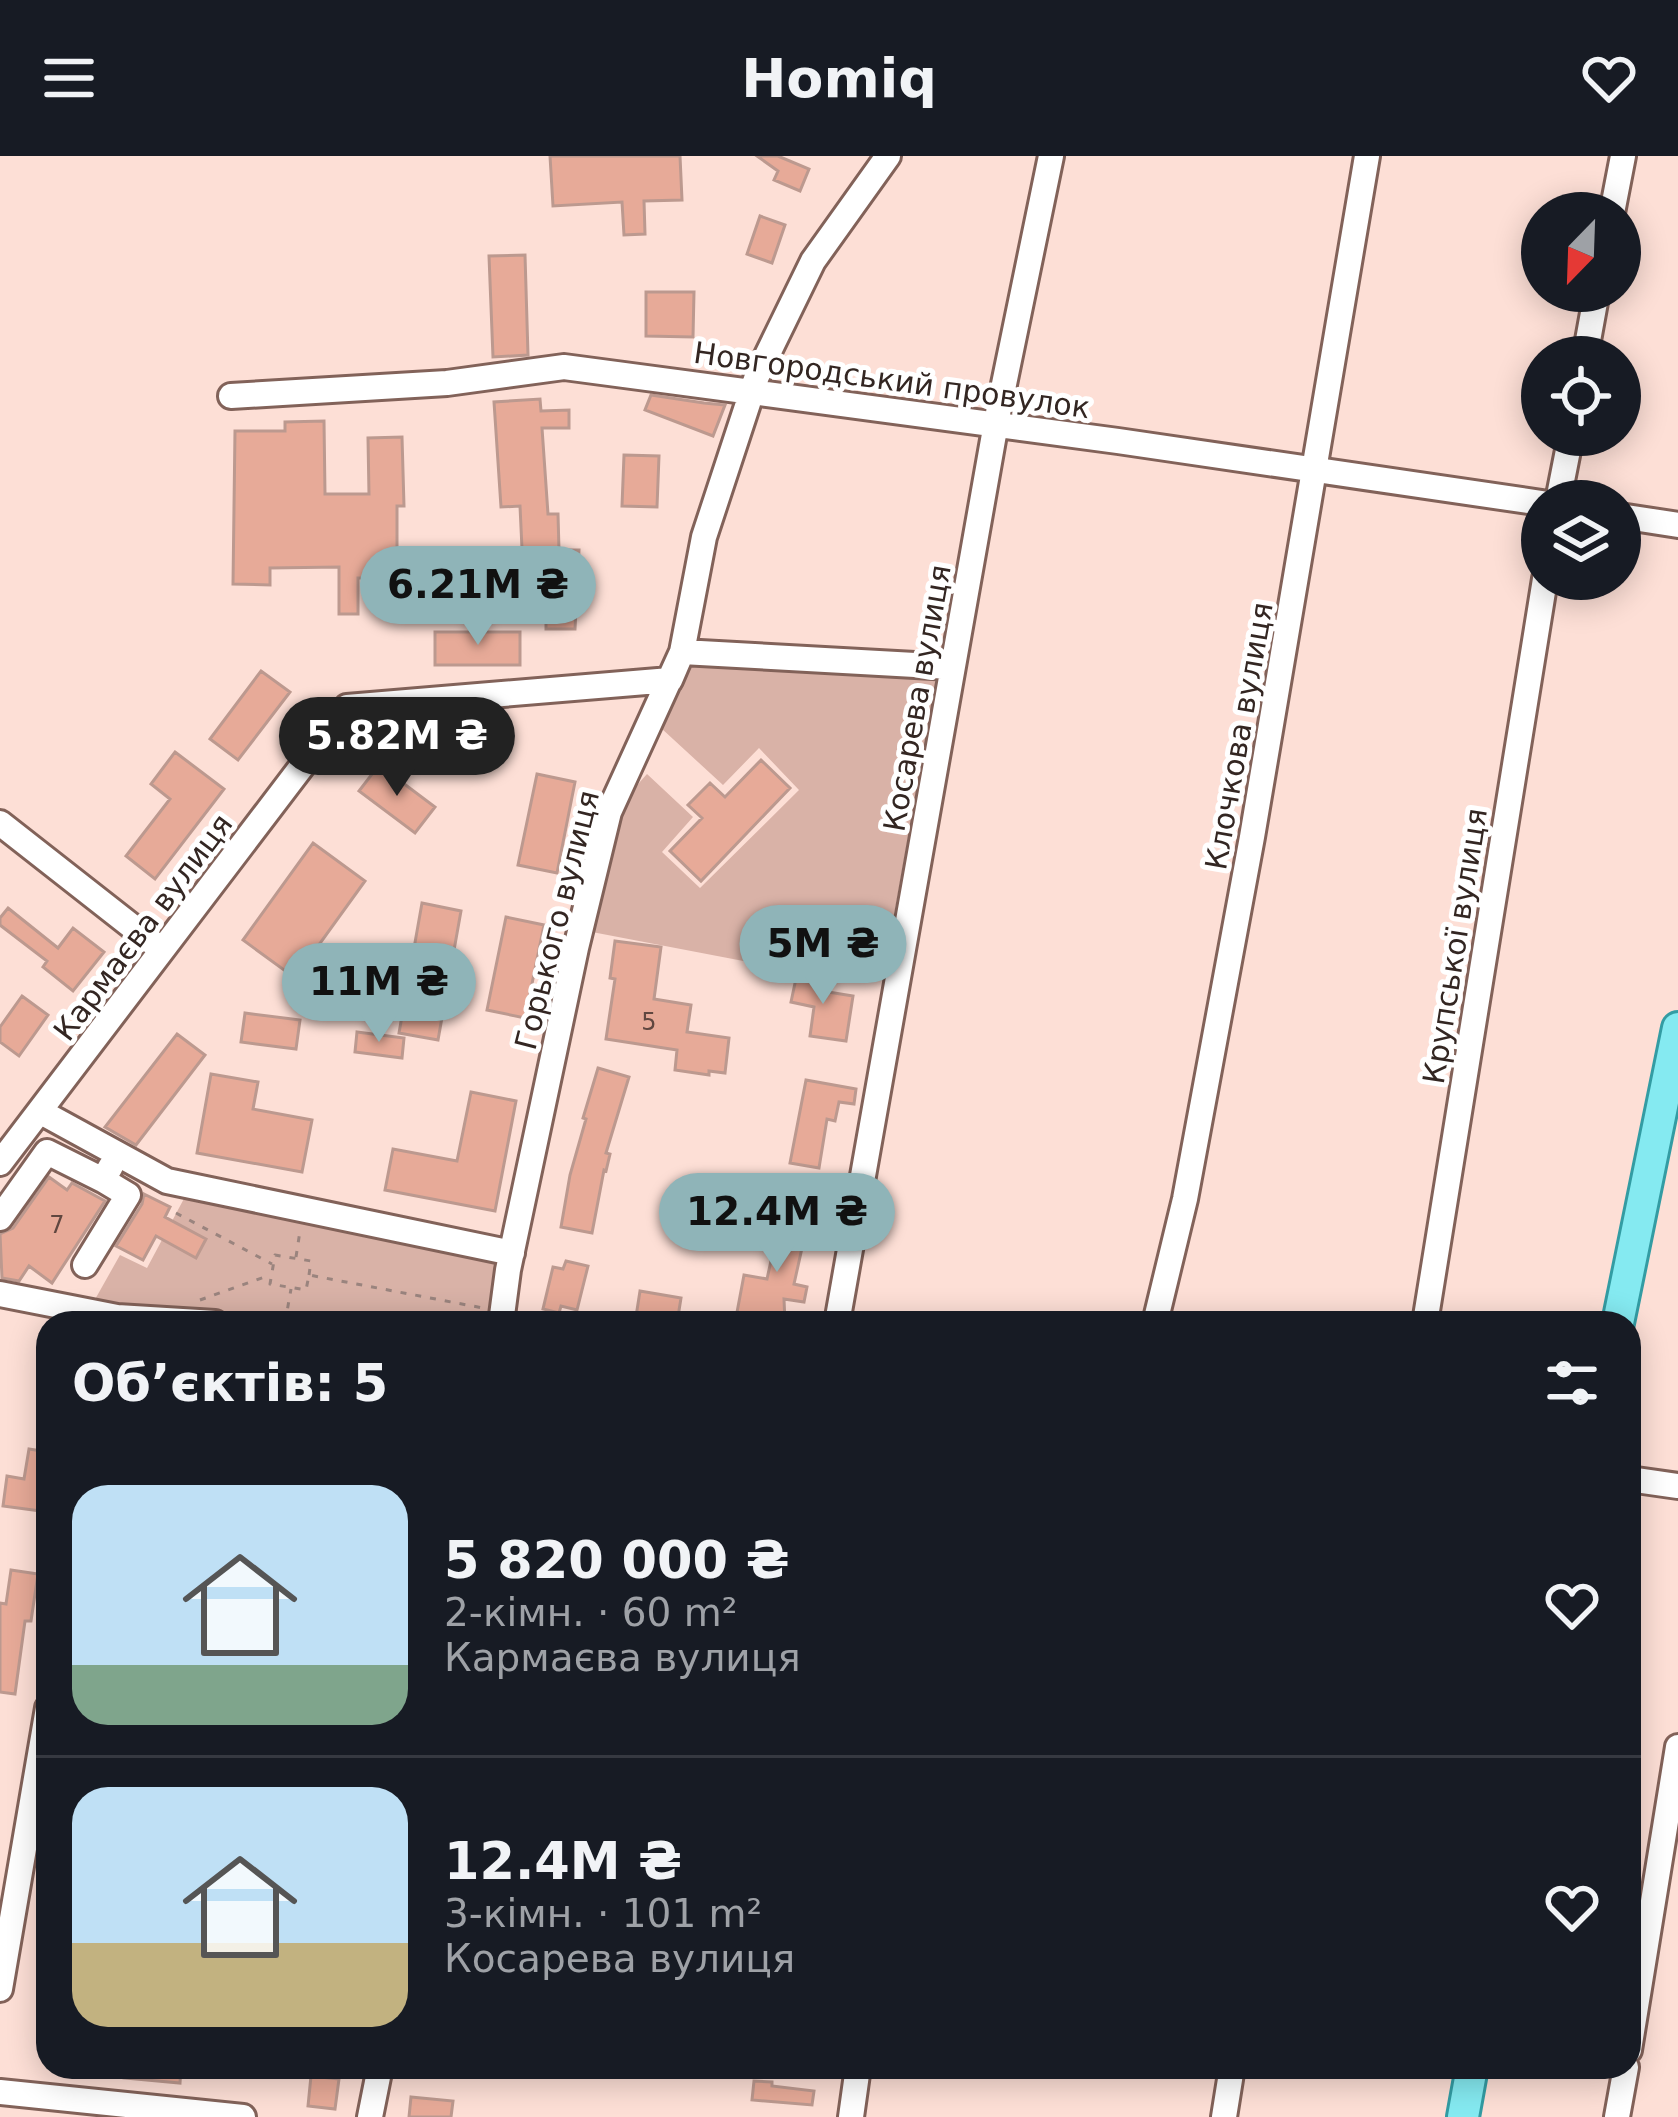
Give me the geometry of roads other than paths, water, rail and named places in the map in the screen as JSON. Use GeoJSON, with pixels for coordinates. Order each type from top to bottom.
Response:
{"type":"FeatureCollection","features":[{"type":"Feature","properties":{"kind":"main road"},"geometry":{"type":"LineString","coordinates":[[1620,1311],[1678,1028]]}},
{"type":"Feature","properties":{"kind":"main road"},"geometry":{"type":"LineString","coordinates":[[1463,2117],[1470,2079]]}},
{"type":"Feature","properties":{"kind":"street","name":"Горького вулиця"},"geometry":{"type":"LineString","coordinates":[[503,1311],[576,948],[609,812],[682,652],[704,537],[753,390],[813,261],[888,156]]}},
{"type":"Feature","properties":{"kind":"street","name":"Косарева вулиця"},"geometry":{"type":"LineString","coordinates":[[839,1311],[951,668],[1051,156]]}},
{"type":"Feature","properties":{"kind":"street","name":"Клочкова вулиця"},"geometry":{"type":"LineString","coordinates":[[1158,1311],[1189,1176],[1256,814],[1367,156]]}},
{"type":"Feature","properties":{"kind":"street"},"geometry":{"type":"LineString","coordinates":[[1616,192],[1623,156]]}},
{"type":"Feature","properties":{"kind":"street","name":"Новгородський провулок"},"geometry":{"type":"LineString","coordinates":[[231,396],[447,383],[564,367],[1521,500]]}},
{"type":"Feature","properties":{"kind":"street"},"geometry":{"type":"LineString","coordinates":[[1641,519],[1678,525]]}},
{"type":"Feature","properties":{"kind":"street","name":"Крупської вулиця"},"geometry":{"type":"LineString","coordinates":[[1427,1311],[1542,600]]}},
{"type":"Feature","properties":{"kind":"street"},"geometry":{"type":"LineString","coordinates":[[682,652],[951,668]]}},
{"type":"Feature","properties":{"kind":"street","name":"Кармаєва вулиця"},"geometry":{"type":"LineString","coordinates":[[0,1163],[347,707],[670,680]]}},
{"type":"Feature","properties":{"kind":"street"},"geometry":{"type":"LineString","coordinates":[[0,823],[162,950]]}},
{"type":"Feature","properties":{"kind":"street"},"geometry":{"type":"LineString","coordinates":[[41,1112],[167,1180],[512,1253]]}},
{"type":"Feature","properties":{"kind":"street"},"geometry":{"type":"LineString","coordinates":[[0,1218],[47,1152],[103,1180],[128,1195],[85,1265]]}},
{"type":"Feature","properties":{"kind":"street"},"geometry":{"type":"LineString","coordinates":[[103,1180],[119,1154]]}},
{"type":"Feature","properties":{"kind":"street"},"geometry":{"type":"LineString","coordinates":[[0,1294],[76,1311]]}},
{"type":"Feature","properties":{"kind":"street"},"geometry":{"type":"LineString","coordinates":[[1641,1481],[1678,1486]]}},
{"type":"Feature","properties":{"kind":"street"},"geometry":{"type":"LineString","coordinates":[[1641,1976],[1678,1748]]}},
{"type":"Feature","properties":{"kind":"street"},"geometry":{"type":"LineString","coordinates":[[0,1989],[36,1778]]}},
{"type":"Feature","properties":{"kind":"street"},"geometry":{"type":"LineString","coordinates":[[370,2117],[378,2079]]}},
{"type":"Feature","properties":{"kind":"street"},"geometry":{"type":"LineString","coordinates":[[851,2117],[856,2079]]}},
{"type":"Feature","properties":{"kind":"street"},"geometry":{"type":"LineString","coordinates":[[1224,2117],[1230,2079]]}},
{"type":"Feature","properties":{"kind":"street"},"geometry":{"type":"LineString","coordinates":[[1617,2117],[1624,2079]]}},
{"type":"Feature","properties":{"kind":"street"},"geometry":{"type":"LineString","coordinates":[[0,2092],[243,2117]]}}]}
